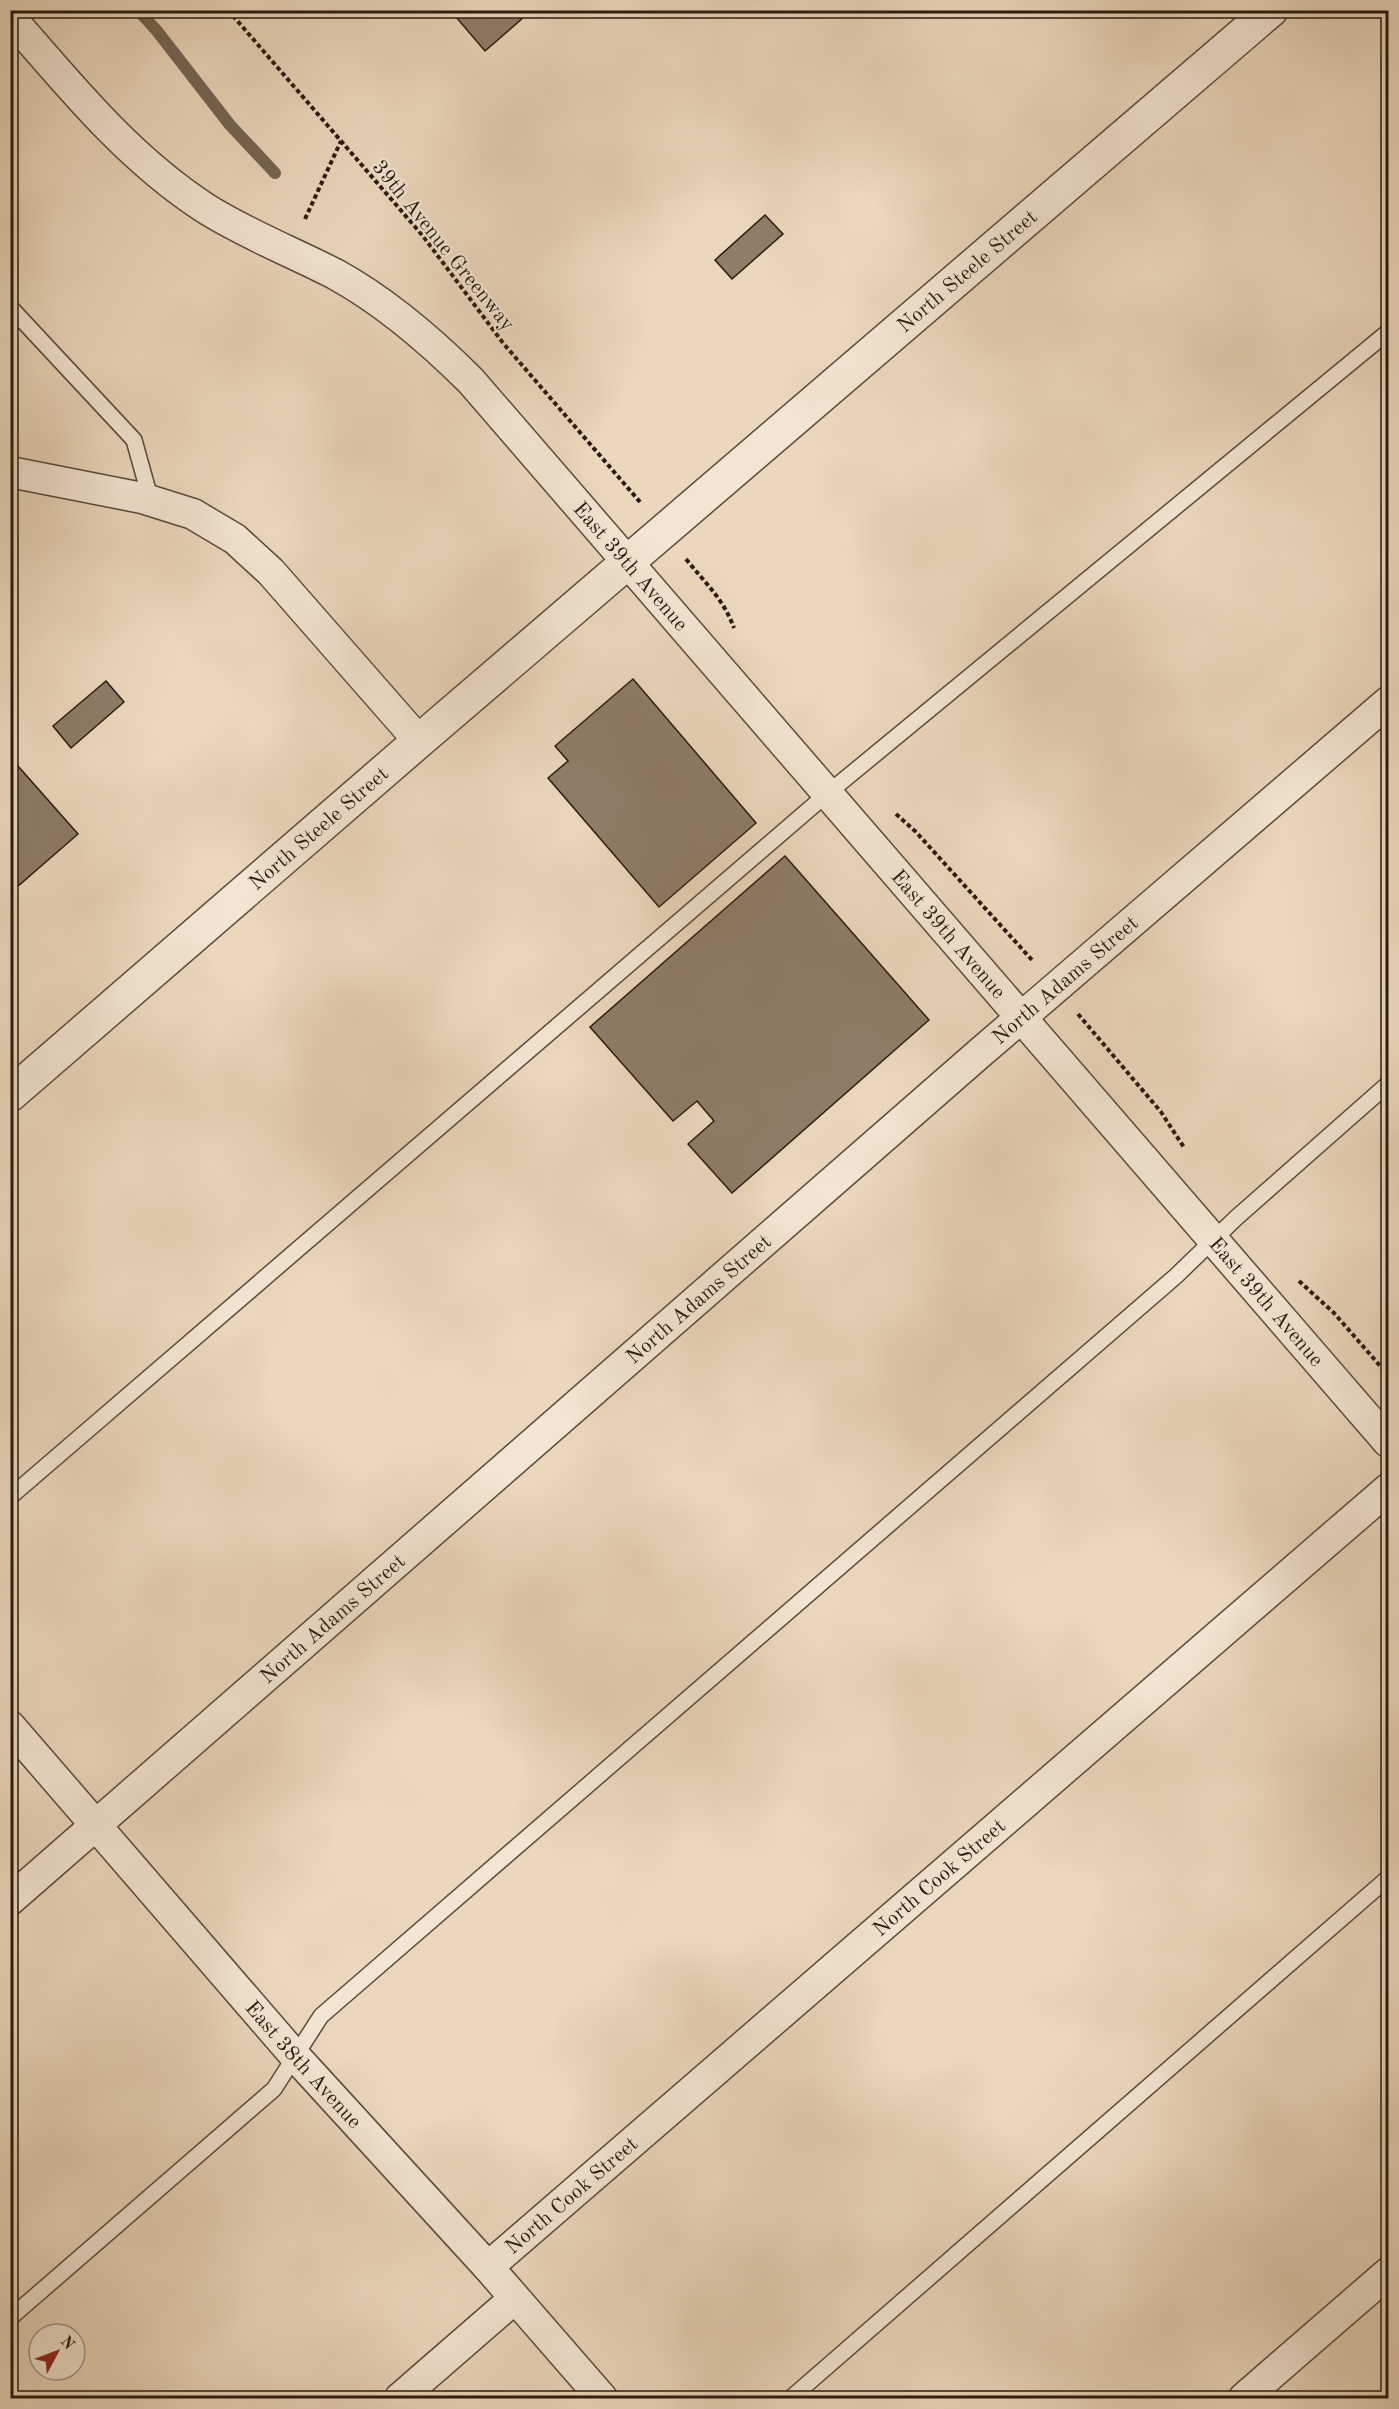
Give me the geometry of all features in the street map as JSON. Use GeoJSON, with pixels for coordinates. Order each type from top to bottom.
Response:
{"type":"FeatureCollection","features":[{"type":"Feature","properties":{"kind":"street","name":"North Steele Street"},"geometry":{"type":"LineString","coordinates":[[10,1095],[1271,10]]}},
{"type":"Feature","properties":{"kind":"street","name":"East 39th Avenue"},"geometry":{"type":"LineString","coordinates":[[10,17],[87,105],[147,164],[206,208],[336,275],[407,322],[471,381],[1389,1442]]}},
{"type":"Feature","properties":{"kind":"street"},"geometry":{"type":"LineString","coordinates":[[10,472],[151,501],[193,514],[223,530],[259,559],[419,741]]}},
{"type":"Feature","properties":{"kind":"street","name":"North Adams Street"},"geometry":{"type":"LineString","coordinates":[[10,1899],[1022,1017],[1389,702]]}},
{"type":"Feature","properties":{"kind":"street","name":"North Cook Street"},"geometry":{"type":"LineString","coordinates":[[488,2267],[1389,1488]]}},
{"type":"Feature","properties":{"kind":"street","name":"East 38th Avenue"},"geometry":{"type":"LineString","coordinates":[[10,1726],[295,2056],[488,2267],[602,2398]]}},
{"type":"Feature","properties":{"kind":"street"},"geometry":{"type":"LineString","coordinates":[[1244,2398],[1389,2273]]}},
{"type":"Feature","properties":{"kind":"street"},"geometry":{"type":"LineString","coordinates":[[400,2398],[514,2299]]}},
{"type":"Feature","properties":{"kind":"lane"},"geometry":{"type":"LineString","coordinates":[[10,307],[134,440],[151,501]]}},
{"type":"Feature","properties":{"kind":"lane"},"geometry":{"type":"LineString","coordinates":[[10,1497],[828,793],[1389,332]]}},
{"type":"Feature","properties":{"kind":"lane"},"geometry":{"type":"LineString","coordinates":[[10,2318],[274,2089],[321,2016],[1176,1276],[1389,1084]]}},
{"type":"Feature","properties":{"kind":"lane"},"geometry":{"type":"LineString","coordinates":[[791,2398],[1389,1878]]}},
{"type":"Feature","properties":{"kind":"path","name":"39th Avenue Greenway"},"geometry":{"type":"LineString","coordinates":[[228,10],[423,236],[524,368],[637,498]]}},
{"type":"Feature","properties":{"kind":"path"},"geometry":{"type":"LineString","coordinates":[[306,219],[340,141]]}},
{"type":"Feature","properties":{"kind":"building"},"geometry":{"type":"Polygon","coordinates":[[[450,10],[532,10],[485,51],[450,10]]]}},
{"type":"Feature","properties":{"kind":"building"},"geometry":{"type":"Polygon","coordinates":[[[765,215],[783,234],[732,279],[715,260],[765,215]]]}},
{"type":"Feature","properties":{"kind":"building"},"geometry":{"type":"Polygon","coordinates":[[[633,679],[756,823],[659,907],[548,778],[568,761],[555,746],[633,679]]]}},
{"type":"Feature","properties":{"kind":"building"},"geometry":{"type":"Polygon","coordinates":[[[106,681],[124,702],[71,748],[53,726],[106,681]]]}},
{"type":"Feature","properties":{"kind":"building"},"geometry":{"type":"Polygon","coordinates":[[[10,757],[78,834],[10,893],[10,757]]]}},
{"type":"Feature","properties":{"kind":"building"},"geometry":{"type":"Polygon","coordinates":[[[785,856],[929,1020],[732,1193],[688,1144],[714,1121],[697,1101],[673,1121],[590,1027],[785,856]]]}},
{"type":"Feature","properties":{"kind":"waterway"},"geometry":{"type":"LineString","coordinates":[[138,10],[230,125],[275,173]]}}]}
